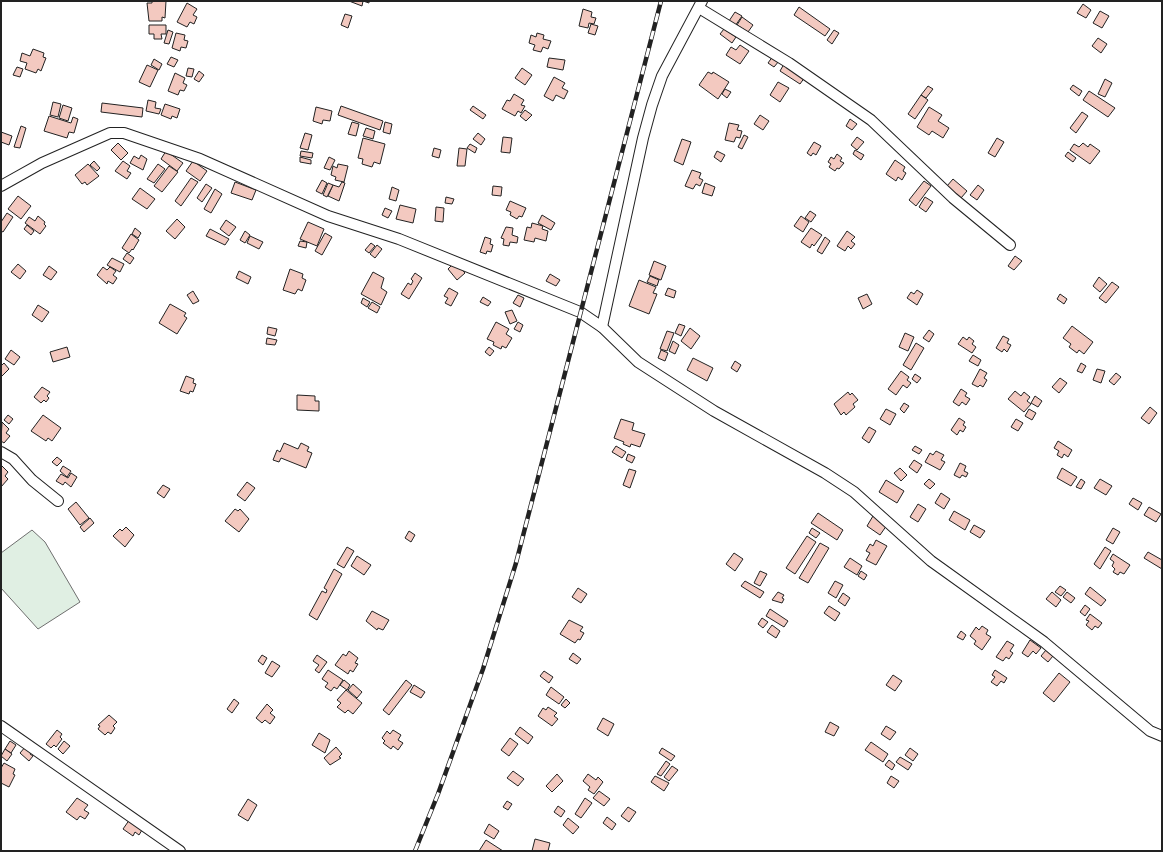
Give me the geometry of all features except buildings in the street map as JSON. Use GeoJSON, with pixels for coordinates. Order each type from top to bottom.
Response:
{"type":"FeatureCollection","features":[{"type":"Feature","properties":{"kind":"street"},"geometry":{"type":"LineString","coordinates":[[602,326],[643,138],[652,105],[662,76],[701,4],[790,63],[871,120],[953,198],[1010,245]]}},
{"type":"Feature","properties":{"kind":"street"},"geometry":{"type":"LineString","coordinates":[[1,186],[42,163],[103,136],[116,132],[124,133],[200,159],[328,216],[399,239],[504,280],[580,312],[602,326],[638,362],[714,411],[825,473],[854,492],[931,561],[1044,642],[1150,731],[1162,736]]}},
{"type":"Feature","properties":{"kind":"street"},"geometry":{"type":"LineString","coordinates":[[1,452],[12,459],[32,480],[58,501]]}},
{"type":"Feature","properties":{"kind":"street"},"geometry":{"type":"LineString","coordinates":[[1,726],[180,851]]}},
{"type":"Feature","properties":{"kind":"green space"},"geometry":{"type":"Polygon","coordinates":[[[32,530],[45,542],[80,602],[38,629],[1,588],[1,553],[32,530]]]}},
{"type":"Feature","properties":{"kind":"railway"},"geometry":{"type":"LineString","coordinates":[[415,851],[438,794],[483,669],[516,563],[661,1]]}}]}
